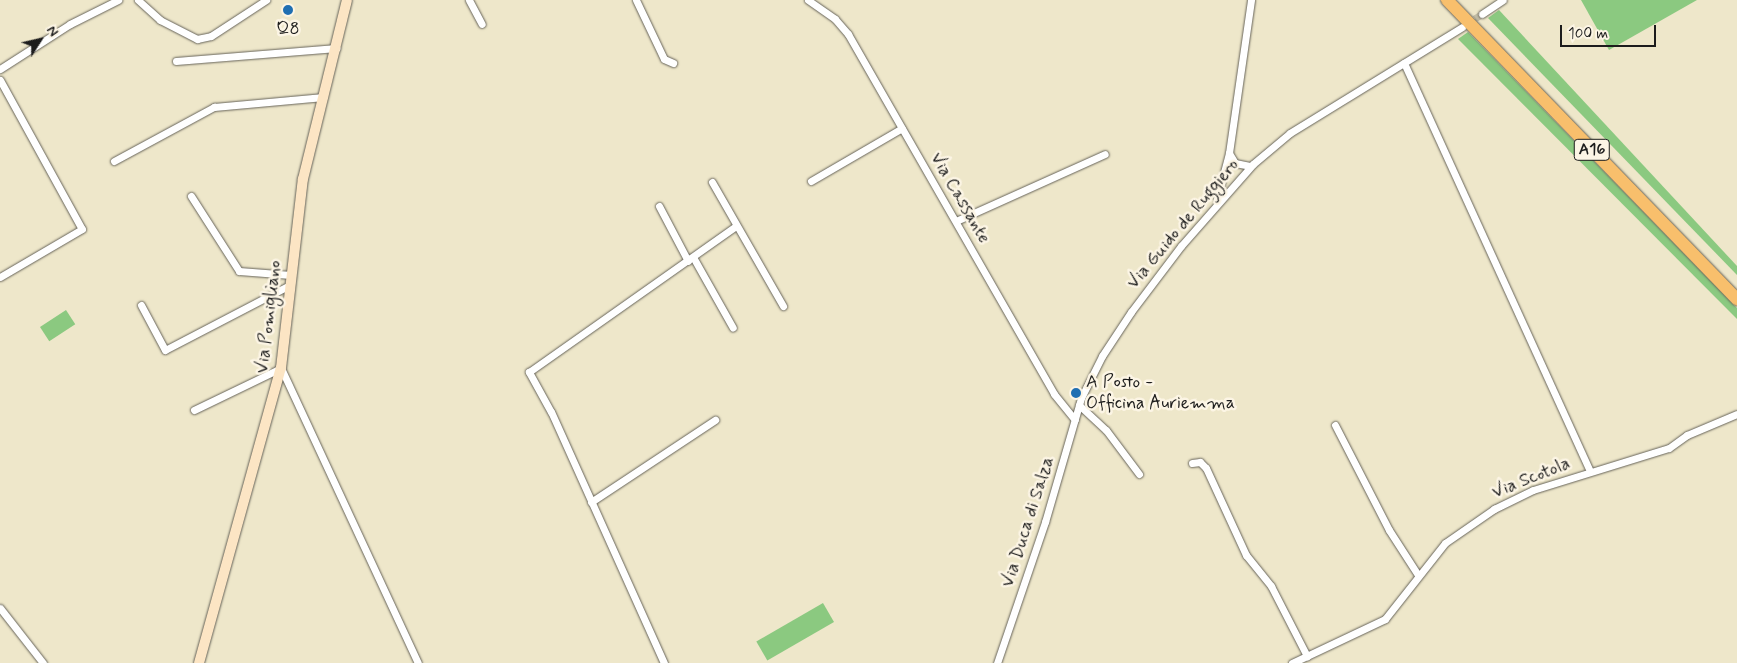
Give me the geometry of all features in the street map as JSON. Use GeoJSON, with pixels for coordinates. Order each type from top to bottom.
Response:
{"type":"FeatureCollection","features":[{"type":"Feature","properties":{"kind":"highway","name":"A16"},"geometry":{"type":"LineString","coordinates":[[1447,0],[1737,299]]}},
{"type":"Feature","properties":{"kind":"highway","name":"A16"},"geometry":{"type":"LineString","coordinates":[[1459,0],[1737,287]]}},
{"type":"Feature","properties":{"kind":"street"},"geometry":{"type":"LineString","coordinates":[[0,69],[70,24],[118,0]]}},
{"type":"Feature","properties":{"kind":"street"},"geometry":{"type":"LineString","coordinates":[[138,0],[160,20],[197,40],[211,36],[266,0]]}},
{"type":"Feature","properties":{"kind":"street","name":"Via Pomigliano"},"geometry":{"type":"LineString","coordinates":[[199,663],[281,368],[303,179],[347,0]]}},
{"type":"Feature","properties":{"kind":"street"},"geometry":{"type":"LineString","coordinates":[[469,0],[482,24]]}},
{"type":"Feature","properties":{"kind":"street"},"geometry":{"type":"LineString","coordinates":[[636,0],[664,59],[673,63]]}},
{"type":"Feature","properties":{"kind":"street","name":"Via Cassante"},"geometry":{"type":"LineString","coordinates":[[808,0],[835,19],[848,34],[1054,394],[1075,420]]}},
{"type":"Feature","properties":{"kind":"street"},"geometry":{"type":"LineString","coordinates":[[1216,203],[1229,153],[1251,0]]}},
{"type":"Feature","properties":{"kind":"street"},"geometry":{"type":"LineString","coordinates":[[1482,14],[1491,3],[1503,0]]}},
{"type":"Feature","properties":{"kind":"street","name":"Via Guido de Ruggiero"},"geometry":{"type":"LineString","coordinates":[[1085,391],[1102,356],[1131,312],[1216,203],[1250,166],[1290,133],[1462,27]]}},
{"type":"Feature","properties":{"kind":"street"},"geometry":{"type":"LineString","coordinates":[[176,61],[336,48]]}},
{"type":"Feature","properties":{"kind":"street"},"geometry":{"type":"LineString","coordinates":[[1404,63],[1590,471]]}},
{"type":"Feature","properties":{"kind":"street"},"geometry":{"type":"LineString","coordinates":[[0,80],[82,229],[0,278]]}},
{"type":"Feature","properties":{"kind":"street"},"geometry":{"type":"LineString","coordinates":[[114,161],[214,106],[324,98]]}},
{"type":"Feature","properties":{"kind":"street"},"geometry":{"type":"LineString","coordinates":[[811,181],[902,128]]}},
{"type":"Feature","properties":{"kind":"street"},"geometry":{"type":"LineString","coordinates":[[1229,153],[1234,163],[1250,166]]}},
{"type":"Feature","properties":{"kind":"street"},"geometry":{"type":"LineString","coordinates":[[956,220],[1105,154]]}},
{"type":"Feature","properties":{"kind":"street"},"geometry":{"type":"LineString","coordinates":[[712,182],[783,306]]}},
{"type":"Feature","properties":{"kind":"street"},"geometry":{"type":"LineString","coordinates":[[192,196],[239,271],[291,280]]}},
{"type":"Feature","properties":{"kind":"street"},"geometry":{"type":"LineString","coordinates":[[659,206],[733,328]]}},
{"type":"Feature","properties":{"kind":"street"},"geometry":{"type":"LineString","coordinates":[[664,663],[530,372],[736,226]]}},
{"type":"Feature","properties":{"kind":"street"},"geometry":{"type":"LineString","coordinates":[[141,305],[165,350],[291,280]]}},
{"type":"Feature","properties":{"kind":"street"},"geometry":{"type":"LineString","coordinates":[[194,410],[281,368],[418,663]]}},
{"type":"Feature","properties":{"kind":"street","name":"Via Duca di Salza"},"geometry":{"type":"LineString","coordinates":[[997,663],[1046,522],[1085,391]]}},
{"type":"Feature","properties":{"kind":"street"},"geometry":{"type":"LineString","coordinates":[[1079,406],[1106,430],[1139,474]]}},
{"type":"Feature","properties":{"kind":"street","name":"Via Scotola"},"geometry":{"type":"LineString","coordinates":[[1292,663],[1385,619],[1445,543],[1514,497],[1590,471],[1669,448],[1687,435],[1737,414]]}},
{"type":"Feature","properties":{"kind":"street"},"geometry":{"type":"LineString","coordinates":[[591,502],[715,420]]}},
{"type":"Feature","properties":{"kind":"street"},"geometry":{"type":"LineString","coordinates":[[1335,425],[1389,530],[1418,575]]}},
{"type":"Feature","properties":{"kind":"street"},"geometry":{"type":"LineString","coordinates":[[1192,463],[1200,462],[1206,468],[1246,555],[1274,592],[1307,656]]}},
{"type":"Feature","properties":{"kind":"street"},"geometry":{"type":"LineString","coordinates":[[0,608],[43,663]]}},
{"type":"Feature","properties":{"kind":"green space"},"geometry":{"type":"Polygon","coordinates":[[[1581,0],[1697,0],[1609,50],[1581,0]]]}},
{"type":"Feature","properties":{"kind":"green space"},"geometry":{"type":"Polygon","coordinates":[[[1499,10],[1737,266],[1737,275],[1488,18],[1499,10]]]}},
{"type":"Feature","properties":{"kind":"green space"},"geometry":{"type":"Polygon","coordinates":[[[1468,32],[1737,308],[1737,319],[1458,39],[1468,32]]]}},
{"type":"Feature","properties":{"kind":"green space"},"geometry":{"type":"Polygon","coordinates":[[[66,310],[75,324],[49,341],[40,327],[66,310]]]}},
{"type":"Feature","properties":{"kind":"green space"},"geometry":{"type":"Polygon","coordinates":[[[823,603],[834,622],[767,661],[756,642],[823,603]]]}},
{"type":"Feature","properties":{"kind":"tunnel"},"geometry":{"type":"LineString","coordinates":[[1466,24],[1482,14]]}},
{"type":"Feature","properties":{"kind":"place","name":"Q8"},"geometry":{"type":"Point","coordinates":[288,10]}},
{"type":"Feature","properties":{"kind":"place","name":"A Posto - Officina Auriemma"},"geometry":{"type":"Point","coordinates":[1076,393]}}]}
